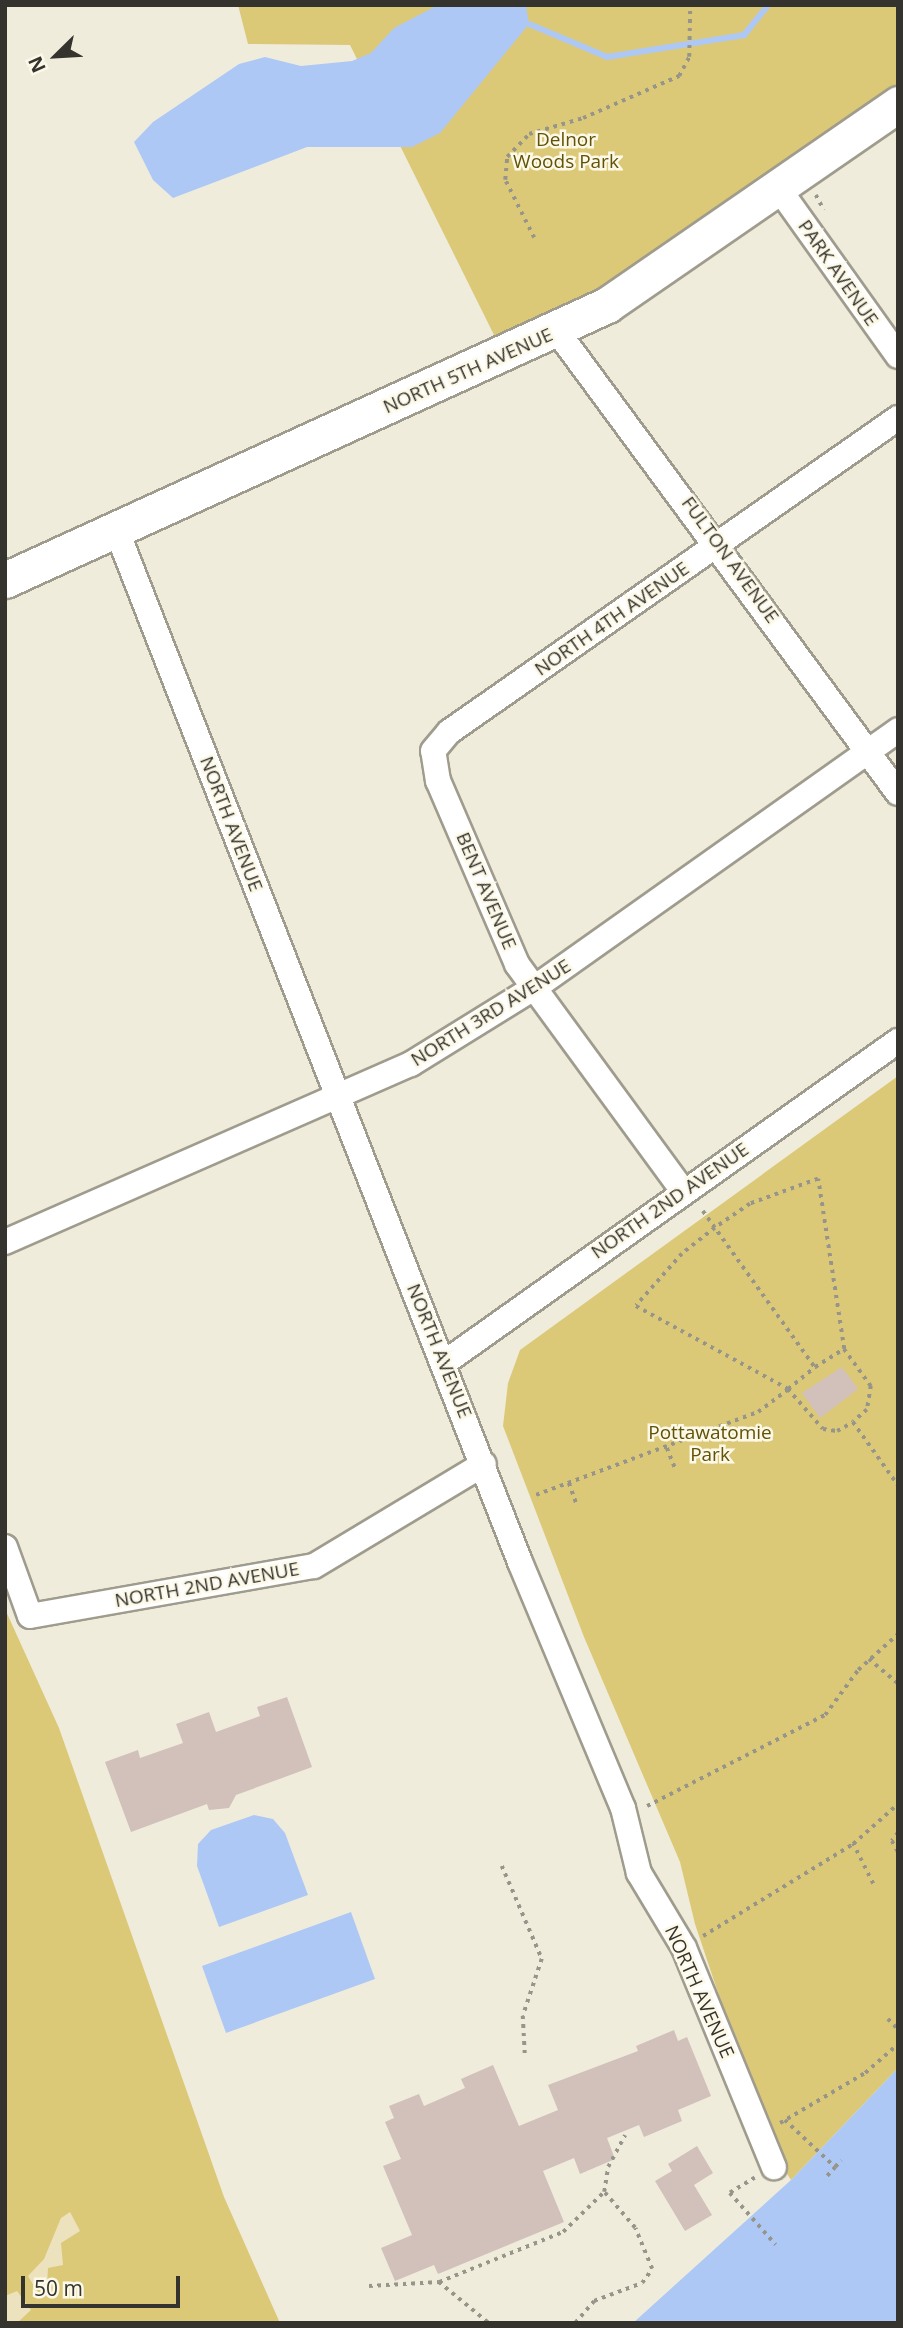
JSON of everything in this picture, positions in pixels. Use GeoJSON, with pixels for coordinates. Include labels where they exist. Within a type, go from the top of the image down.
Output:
{"type":"FeatureCollection","features":[{"type":"Feature","properties":{"kind":"main road","name":"NORTH 5TH AVENUE"},"geometry":{"type":"LineString","coordinates":[[5,580],[557,331],[648,281],[898,104]]}},
{"type":"Feature","properties":{"kind":"street","name":"PARK AVENUE"},"geometry":{"type":"LineString","coordinates":[[779,189],[898,356]]}},
{"type":"Feature","properties":{"kind":"street","name":"FULTON AVENUE"},"geometry":{"type":"LineString","coordinates":[[557,331],[719,544],[898,793]]}},
{"type":"Feature","properties":{"kind":"street","name":"NORTH 4TH AVENUE"},"geometry":{"type":"LineString","coordinates":[[433,751],[449,732],[898,418]]}},
{"type":"Feature","properties":{"kind":"street","name":"NORTH AVENUE"},"geometry":{"type":"LineString","coordinates":[[116,529],[335,1094],[623,1808],[639,1873],[684,1948],[774,2167]]}},
{"type":"Feature","properties":{"kind":"street","name":"NORTH 3RD AVENUE"},"geometry":{"type":"LineString","coordinates":[[5,1242],[335,1094],[411,1065],[537,986],[898,730]]}},
{"type":"Feature","properties":{"kind":"street","name":"BENT AVENUE"},"geometry":{"type":"LineString","coordinates":[[433,751],[438,781],[517,964],[537,986],[683,1191]]}},
{"type":"Feature","properties":{"kind":"street","name":"NORTH 2ND AVENUE"},"geometry":{"type":"LineString","coordinates":[[444,1363],[898,1041]]}},
{"type":"Feature","properties":{"kind":"street","name":"NORTH 2ND AVENUE"},"geometry":{"type":"LineString","coordinates":[[5,1547],[30,1616],[314,1566],[484,1464]]}},
{"type":"Feature","properties":{"kind":"path"},"geometry":{"type":"LineString","coordinates":[[534,238],[505,180],[507,157],[529,134],[583,118],[679,76],[689,57],[690,5]]}},
{"type":"Feature","properties":{"kind":"path"},"geometry":{"type":"LineString","coordinates":[[818,1178],[844,1349],[871,1386],[867,1410],[837,1431],[822,1429],[788,1389],[636,1306],[682,1254],[715,1228],[750,1204],[818,1178]]}},
{"type":"Feature","properties":{"kind":"path"},"geometry":{"type":"LineString","coordinates":[[703,1211],[815,1367]]}},
{"type":"Feature","properties":{"kind":"path"},"geometry":{"type":"LineString","coordinates":[[536,1495],[758,1412],[815,1367],[844,1349]]}},
{"type":"Feature","properties":{"kind":"path"},"geometry":{"type":"LineString","coordinates":[[853,1422],[898,1485]]}},
{"type":"Feature","properties":{"kind":"path"},"geometry":{"type":"LineString","coordinates":[[667,1447],[676,1468]]}},
{"type":"Feature","properties":{"kind":"path"},"geometry":{"type":"LineString","coordinates":[[569,1483],[577,1505]]}},
{"type":"Feature","properties":{"kind":"path"},"geometry":{"type":"LineString","coordinates":[[647,1807],[825,1715],[869,1659],[898,1634]]}},
{"type":"Feature","properties":{"kind":"path"},"geometry":{"type":"LineString","coordinates":[[869,1659],[898,1683]]}},
{"type":"Feature","properties":{"kind":"path"},"geometry":{"type":"LineString","coordinates":[[684,1948],[853,1844],[898,1804]]}},
{"type":"Feature","properties":{"kind":"path"},"geometry":{"type":"LineString","coordinates":[[898,1833],[892,1841],[898,1852]]}},
{"type":"Feature","properties":{"kind":"path"},"geometry":{"type":"LineString","coordinates":[[853,1844],[873,1884]]}},
{"type":"Feature","properties":{"kind":"path"},"geometry":{"type":"LineString","coordinates":[[502,1866],[542,1959],[523,2016],[525,2054]]}},
{"type":"Feature","properties":{"kind":"path"},"geometry":{"type":"LineString","coordinates":[[888,2019],[898,2029]]}},
{"type":"Feature","properties":{"kind":"path"},"geometry":{"type":"LineString","coordinates":[[760,2135],[865,2073],[898,2044]]}},
{"type":"Feature","properties":{"kind":"path"},"geometry":{"type":"LineString","coordinates":[[785,2120],[835,2166]]}},
{"type":"Feature","properties":{"kind":"path"},"geometry":{"type":"LineString","coordinates":[[369,2286],[439,2282],[563,2232],[604,2192],[608,2167],[625,2135]]}},
{"type":"Feature","properties":{"kind":"path"},"geometry":{"type":"LineString","coordinates":[[827,2176],[841,2160]]}},
{"type":"Feature","properties":{"kind":"path"},"geometry":{"type":"LineString","coordinates":[[774,2167],[730,2193],[776,2245]]}},
{"type":"Feature","properties":{"kind":"path"},"geometry":{"type":"LineString","coordinates":[[575,2323],[594,2301],[642,2283],[652,2269],[635,2228],[604,2192]]}},
{"type":"Feature","properties":{"kind":"path"},"geometry":{"type":"LineString","coordinates":[[439,2282],[489,2323]]}},
{"type":"Feature","properties":{"kind":"green space","name":"Delnor Woods Park"},"geometry":{"type":"Polygon","coordinates":[[[238,5],[898,5],[898,93],[644,274],[500,347],[350,45],[248,44],[238,5]]]}},
{"type":"Feature","properties":{"kind":"green space","name":"Pottawatomie Park"},"geometry":{"type":"Polygon","coordinates":[[[898,1076],[898,2068],[791,2180],[770,2148],[695,1924],[680,1862],[584,1637],[503,1426],[508,1383],[520,1350],[898,1076]]]}},
{"type":"Feature","properties":{"kind":"green space"},"geometry":{"type":"Polygon","coordinates":[[[5,1609],[59,1728],[224,2197],[280,2323],[5,2323],[5,1609]]]}},
{"type":"Feature","properties":{"kind":"sand"},"geometry":{"type":"Polygon","coordinates":[[[70,2212],[80,2231],[61,2243],[63,2265],[48,2268],[47,2286],[34,2286],[28,2276],[44,2259],[61,2218],[70,2212]]]}},
{"type":"Feature","properties":{"kind":"sand"},"geometry":{"type":"Polygon","coordinates":[[[17,2291],[31,2310],[17,2323],[5,2323],[5,2296],[17,2291]]]}},
{"type":"Feature","properties":{"kind":"water"},"geometry":{"type":"Polygon","coordinates":[[[438,5],[526,5],[529,24],[440,133],[412,147],[307,147],[173,198],[153,180],[134,142],[153,122],[239,64],[265,57],[301,66],[352,61],[371,53],[394,28],[438,5]]]}},
{"type":"Feature","properties":{"kind":"water"},"geometry":{"type":"Polygon","coordinates":[[[254,1815],[273,1819],[285,1833],[308,1895],[219,1927],[197,1866],[198,1844],[211,1830],[254,1815]]]}},
{"type":"Feature","properties":{"kind":"water"},"geometry":{"type":"Polygon","coordinates":[[[351,1912],[375,1979],[226,2033],[202,1966],[351,1912]]]}},
{"type":"Feature","properties":{"kind":"water"},"geometry":{"type":"Polygon","coordinates":[[[898,2068],[898,2323],[633,2323],[791,2180],[898,2068]]]}},
{"type":"Feature","properties":{"kind":"building"},"geometry":{"type":"Polygon","coordinates":[[[842,1367],[858,1389],[820,1418],[802,1393],[842,1367]]]}},
{"type":"Feature","properties":{"kind":"building"},"geometry":{"type":"Polygon","coordinates":[[[287,1697],[312,1767],[236,1795],[229,1808],[209,1810],[207,1804],[131,1832],[105,1762],[138,1750],[140,1758],[183,1743],[176,1724],[209,1712],[216,1732],[260,1716],[257,1707],[287,1697]]]}},
{"type":"Feature","properties":{"kind":"building"},"geometry":{"type":"Polygon","coordinates":[[[674,2030],[678,2041],[687,2037],[711,2096],[678,2110],[682,2121],[644,2137],[639,2125],[607,2138],[615,2159],[580,2174],[574,2158],[543,2171],[564,2222],[438,2274],[434,2265],[395,2281],[381,2248],[412,2235],[383,2166],[401,2159],[385,2122],[394,2118],[389,2106],[419,2094],[424,2106],[465,2088],[461,2079],[493,2065],[519,2126],[558,2110],[548,2085],[638,2051],[636,2046],[674,2030]]]}},
{"type":"Feature","properties":{"kind":"building"},"geometry":{"type":"Polygon","coordinates":[[[697,2146],[713,2173],[694,2185],[712,2215],[685,2231],[655,2181],[672,2171],[668,2164],[697,2146]]]}},
{"type":"Feature","properties":{"kind":"waterway"},"geometry":{"type":"LineString","coordinates":[[529,24],[607,57],[744,35],[768,5]]}}]}
